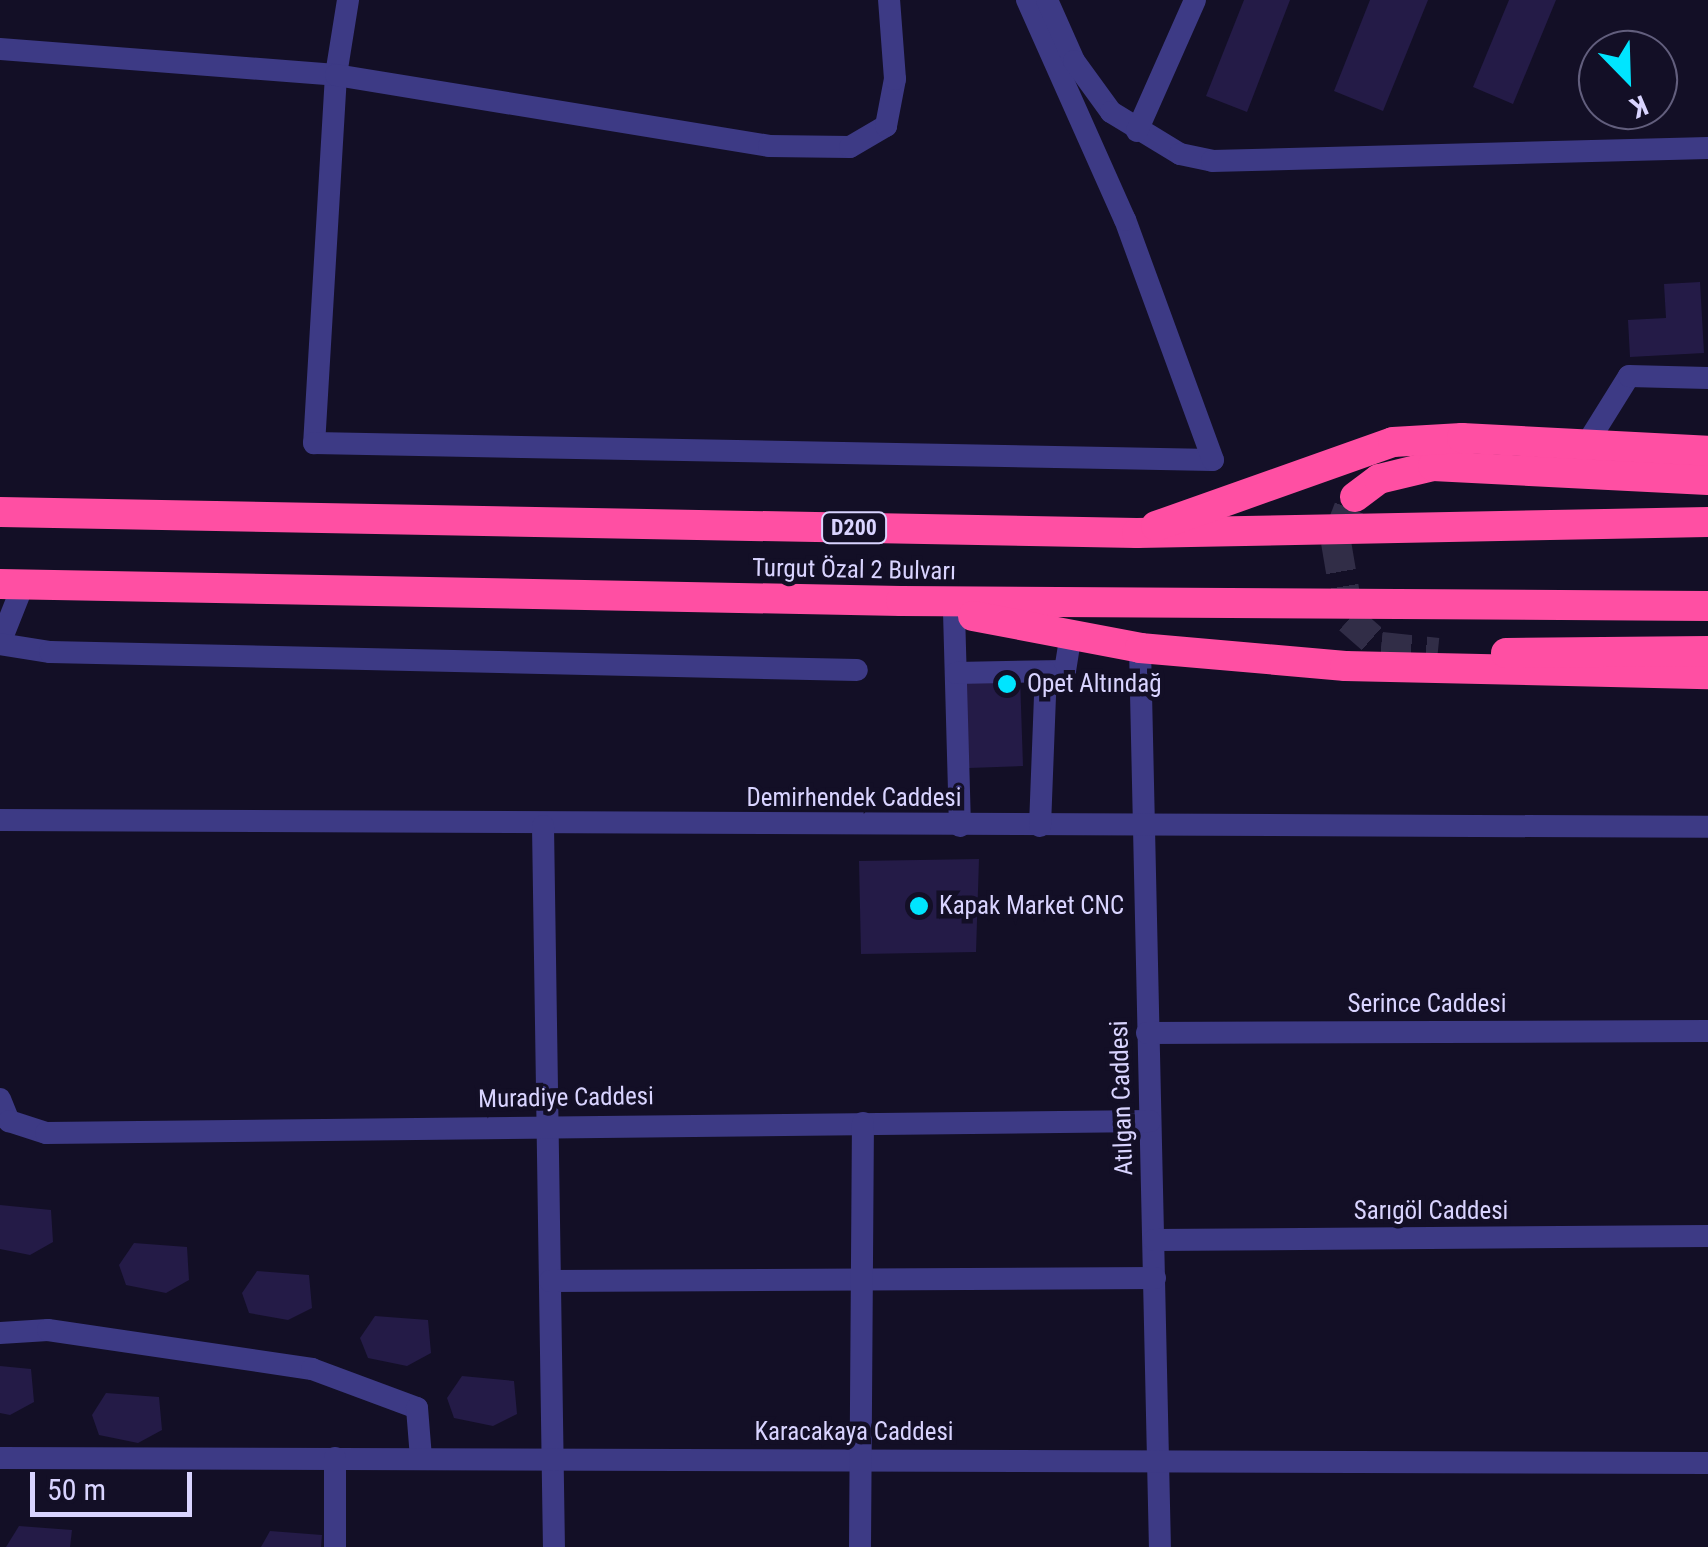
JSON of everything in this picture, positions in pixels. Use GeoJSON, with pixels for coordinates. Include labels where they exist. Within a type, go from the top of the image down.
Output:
{"type":"FeatureCollection","features":[{"type":"Feature","properties":{"kind":"highway","name":"Turgut Özal 2 Bulvarı"},"geometry":{"type":"LineString","coordinates":[[1138,533],[1393,442],[1708,450]]}},
{"type":"Feature","properties":{"kind":"highway"},"geometry":{"type":"LineString","coordinates":[[1355,496],[1379,478],[1432,466],[1708,480]]}},
{"type":"Feature","properties":{"kind":"highway","name":"Turgut Özal 2 Bulvarı"},"geometry":{"type":"LineString","coordinates":[[0,512],[1138,533],[1708,522]]}},
{"type":"Feature","properties":{"kind":"highway","name":"Turgut Özal 2 Bulvarı"},"geometry":{"type":"LineString","coordinates":[[11,584],[901,601],[1708,606]]}},
{"type":"Feature","properties":{"kind":"highway"},"geometry":{"type":"LineString","coordinates":[[901,601],[1140,648],[1346,666],[1708,674]]}},
{"type":"Feature","properties":{"kind":"highway"},"geometry":{"type":"LineString","coordinates":[[1438,653],[1708,651]]}},
{"type":"Feature","properties":{"kind":"street"},"geometry":{"type":"LineString","coordinates":[[348,0],[336,75],[314,443],[1214,460],[1125,220],[1027,0]]}},
{"type":"Feature","properties":{"kind":"street"},"geometry":{"type":"LineString","coordinates":[[0,49],[336,75],[770,146],[850,146],[886,126],[895,79],[889,0]]}},
{"type":"Feature","properties":{"kind":"street"},"geometry":{"type":"LineString","coordinates":[[1047,0],[1090,88],[1137,131],[1180,154],[1250,164],[1708,148]]}},
{"type":"Feature","properties":{"kind":"street"},"geometry":{"type":"LineString","coordinates":[[1137,131],[1195,0]]}},
{"type":"Feature","properties":{"kind":"street"},"geometry":{"type":"LineString","coordinates":[[1586,445],[1628,376],[1708,378]]}},
{"type":"Feature","properties":{"kind":"street"},"geometry":{"type":"LineString","coordinates":[[11,584],[0,643],[50,652],[856,670]]}},
{"type":"Feature","properties":{"kind":"street"},"geometry":{"type":"LineString","coordinates":[[954,612],[960,826]]}},
{"type":"Feature","properties":{"kind":"street"},"geometry":{"type":"LineString","coordinates":[[956,673],[1066,670],[1071,635]]}},
{"type":"Feature","properties":{"kind":"street","name":"Atılgan Caddesi"},"geometry":{"type":"LineString","coordinates":[[1140,648],[1149,826],[1147,1032],[1161,1461],[1160,1547]]}},
{"type":"Feature","properties":{"kind":"street"},"geometry":{"type":"LineString","coordinates":[[1040,826],[1046,672]]}},
{"type":"Feature","properties":{"kind":"street","name":"Demirhendek Caddesi"},"geometry":{"type":"LineString","coordinates":[[0,820],[543,826],[1708,827]]}},
{"type":"Feature","properties":{"kind":"street"},"geometry":{"type":"LineString","coordinates":[[543,826],[554,1547]]}},
{"type":"Feature","properties":{"kind":"street","name":"Serince Caddesi"},"geometry":{"type":"LineString","coordinates":[[1147,1032],[1708,1031]]}},
{"type":"Feature","properties":{"kind":"street","name":"Muradiye Caddesi"},"geometry":{"type":"LineString","coordinates":[[0,1099],[9,1121],[46,1134],[548,1125],[1150,1121]]}},
{"type":"Feature","properties":{"kind":"street"},"geometry":{"type":"LineString","coordinates":[[860,1547],[863,1123]]}},
{"type":"Feature","properties":{"kind":"street","name":"Sarıgöl Caddesi"},"geometry":{"type":"LineString","coordinates":[[1154,1240],[1708,1236]]}},
{"type":"Feature","properties":{"kind":"street"},"geometry":{"type":"LineString","coordinates":[[550,1281],[1155,1278]]}},
{"type":"Feature","properties":{"kind":"street"},"geometry":{"type":"LineString","coordinates":[[0,1333],[48,1330],[312,1369],[417,1408],[421,1458]]}},
{"type":"Feature","properties":{"kind":"street","name":"Karacakaya Caddesi"},"geometry":{"type":"LineString","coordinates":[[0,1458],[1708,1463]]}},
{"type":"Feature","properties":{"kind":"street"},"geometry":{"type":"LineString","coordinates":[[335,1458],[335,1547]]}},
{"type":"Feature","properties":{"kind":"building"},"geometry":{"type":"Polygon","coordinates":[[[1244,0],[1290,0],[1247,112],[1206,96],[1244,0]]]}},
{"type":"Feature","properties":{"kind":"building"},"geometry":{"type":"Polygon","coordinates":[[[1370,0],[1428,0],[1383,111],[1334,91],[1370,0]]]}},
{"type":"Feature","properties":{"kind":"building"},"geometry":{"type":"Polygon","coordinates":[[[1509,0],[1556,0],[1513,104],[1473,87],[1509,0]]]}},
{"type":"Feature","properties":{"kind":"building"},"geometry":{"type":"Polygon","coordinates":[[[1700,282],[1704,353],[1630,357],[1628,320],[1666,318],[1664,284],[1700,282]]]}},
{"type":"Feature","properties":{"kind":"building"},"geometry":{"type":"Polygon","coordinates":[[[1020,677],[1023,766],[969,768],[965,679],[1020,677]]]}},
{"type":"Feature","properties":{"kind":"building","name":"Kapak Market CNC"},"geometry":{"type":"Polygon","coordinates":[[[979,859],[976,952],[861,954],[859,861],[979,859]]]}},
{"type":"Feature","properties":{"kind":"building"},"geometry":{"type":"Polygon","coordinates":[[[0,1205],[51,1210],[53,1242],[30,1255],[0,1249],[0,1205]]]}},
{"type":"Feature","properties":{"kind":"building"},"geometry":{"type":"Polygon","coordinates":[[[134,1243],[187,1247],[189,1280],[166,1293],[126,1285],[119,1265],[134,1243]]]}},
{"type":"Feature","properties":{"kind":"building"},"geometry":{"type":"Polygon","coordinates":[[[257,1271],[309,1275],[312,1308],[288,1320],[249,1313],[242,1293],[257,1271]]]}},
{"type":"Feature","properties":{"kind":"building"},"geometry":{"type":"Polygon","coordinates":[[[375,1316],[428,1320],[431,1353],[407,1366],[368,1358],[360,1338],[375,1316]]]}},
{"type":"Feature","properties":{"kind":"building"},"geometry":{"type":"Polygon","coordinates":[[[0,1366],[31,1369],[34,1402],[10,1415],[0,1413],[0,1366]]]}},
{"type":"Feature","properties":{"kind":"building"},"geometry":{"type":"Polygon","coordinates":[[[462,1376],[514,1381],[517,1414],[493,1426],[454,1418],[447,1398],[462,1376]]]}},
{"type":"Feature","properties":{"kind":"building"},"geometry":{"type":"Polygon","coordinates":[[[106,1393],[159,1397],[162,1430],[138,1443],[99,1435],[92,1415],[106,1393]]]}},
{"type":"Feature","properties":{"kind":"building"},"geometry":{"type":"Polygon","coordinates":[[[19,1526],[72,1530],[70,1547],[6,1547],[19,1526]]]}},
{"type":"Feature","properties":{"kind":"building"},"geometry":{"type":"Polygon","coordinates":[[[270,1531],[322,1535],[321,1547],[261,1547],[270,1531]]]}},
{"type":"Feature","properties":{"kind":"tunnel"},"geometry":{"type":"LineString","coordinates":[[1349,508],[1336,542],[1349,619],[1381,647],[1438,653]]}},
{"type":"Feature","properties":{"kind":"place","name":"Opet Altındağ"},"geometry":{"type":"Point","coordinates":[1007,684]}},
{"type":"Feature","properties":{"kind":"place","name":"Kapak Market CNC"},"geometry":{"type":"Point","coordinates":[919,906]}}]}
